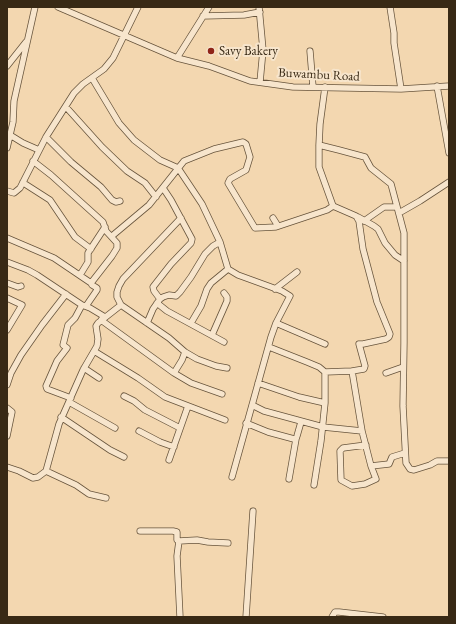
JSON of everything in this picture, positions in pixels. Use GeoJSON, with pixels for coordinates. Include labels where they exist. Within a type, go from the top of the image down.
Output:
{"type":"FeatureCollection","features":[{"type":"Feature","properties":{"kind":"street"},"geometry":{"type":"LineString","coordinates":[[7,148],[13,122],[14,102],[35,7]]}},
{"type":"Feature","properties":{"kind":"street","name":"Buwambu Road"},"geometry":{"type":"LineString","coordinates":[[58,7],[69,9],[178,58],[210,66],[250,80],[293,87],[401,89],[449,86]]}},
{"type":"Feature","properties":{"kind":"street"},"geometry":{"type":"LineString","coordinates":[[7,191],[14,193],[17,192],[46,137],[79,88],[104,69],[113,58],[138,7]]}},
{"type":"Feature","properties":{"kind":"street"},"geometry":{"type":"LineString","coordinates":[[178,58],[209,7]]}},
{"type":"Feature","properties":{"kind":"street"},"geometry":{"type":"LineString","coordinates":[[390,7],[401,89]]}},
{"type":"Feature","properties":{"kind":"street"},"geometry":{"type":"LineString","coordinates":[[203,16],[244,16],[259,10],[263,50],[260,82]]}},
{"type":"Feature","properties":{"kind":"street"},"geometry":{"type":"LineString","coordinates":[[7,66],[27,40]]}},
{"type":"Feature","properties":{"kind":"street"},"geometry":{"type":"LineString","coordinates":[[310,50],[313,87]]}},
{"type":"Feature","properties":{"kind":"street"},"geometry":{"type":"LineString","coordinates":[[17,53],[23,58]]}},
{"type":"Feature","properties":{"kind":"street"},"geometry":{"type":"LineString","coordinates":[[92,78],[119,123],[134,140],[160,160],[178,168],[202,204],[220,242],[228,269],[238,275],[276,289],[290,296],[276,323],[268,347],[232,476]]}},
{"type":"Feature","properties":{"kind":"street"},"geometry":{"type":"LineString","coordinates":[[437,86],[449,153]]}},
{"type":"Feature","properties":{"kind":"street"},"geometry":{"type":"LineString","coordinates":[[325,87],[318,145],[319,167],[333,206],[374,226],[395,255],[404,261]]}},
{"type":"Feature","properties":{"kind":"street"},"geometry":{"type":"LineString","coordinates":[[66,107],[102,147],[128,172],[145,183],[156,197]]}},
{"type":"Feature","properties":{"kind":"street"},"geometry":{"type":"LineString","coordinates":[[10,134],[22,143],[39,150]]}},
{"type":"Feature","properties":{"kind":"street"},"geometry":{"type":"LineString","coordinates":[[46,137],[76,166],[101,187],[112,200],[116,202],[120,200]]}},
{"type":"Feature","properties":{"kind":"street"},"geometry":{"type":"LineString","coordinates":[[112,236],[142,212],[156,197],[184,161],[214,149],[245,143],[250,157],[246,170],[230,179],[228,183],[255,228],[278,226],[327,210],[333,206]]}},
{"type":"Feature","properties":{"kind":"street"},"geometry":{"type":"LineString","coordinates":[[318,145],[365,157],[372,168],[391,184],[404,233],[403,406],[406,463],[410,469],[414,470],[437,461],[449,461]]}},
{"type":"Feature","properties":{"kind":"street"},"geometry":{"type":"LineString","coordinates":[[33,161],[51,175],[103,222],[106,231],[117,243],[117,248],[92,283]]}},
{"type":"Feature","properties":{"kind":"street"},"geometry":{"type":"LineString","coordinates":[[23,182],[50,200],[75,237],[91,249]]}},
{"type":"Feature","properties":{"kind":"street"},"geometry":{"type":"LineString","coordinates":[[364,221],[384,207],[398,210],[420,201],[449,182]]}},
{"type":"Feature","properties":{"kind":"street"},"geometry":{"type":"LineString","coordinates":[[163,188],[191,236],[191,243],[171,264],[153,287],[154,291],[159,301],[167,311],[224,342]]}},
{"type":"Feature","properties":{"kind":"street"},"geometry":{"type":"LineString","coordinates":[[268,347],[307,362],[325,372],[352,371],[362,370],[365,367],[358,344],[386,339],[389,337],[390,334],[375,294],[362,249],[359,221],[356,216]]}},
{"type":"Feature","properties":{"kind":"street"},"geometry":{"type":"LineString","coordinates":[[181,218],[123,279],[117,292],[117,297],[121,306],[169,338],[186,352],[216,366],[227,368]]}},
{"type":"Feature","properties":{"kind":"street"},"geometry":{"type":"LineString","coordinates":[[273,218],[278,226]]}},
{"type":"Feature","properties":{"kind":"street"},"geometry":{"type":"LineString","coordinates":[[80,275],[88,262],[88,253],[105,226]]}},
{"type":"Feature","properties":{"kind":"street"},"geometry":{"type":"LineString","coordinates":[[7,238],[47,254],[92,283],[92,285],[97,288],[97,290],[68,325],[63,344],[67,348],[57,361],[46,386],[47,389],[70,400],[115,428]]}},
{"type":"Feature","properties":{"kind":"street"},"geometry":{"type":"LineString","coordinates":[[147,323],[163,296],[176,296],[191,277],[205,254],[213,246],[220,242]]}},
{"type":"Feature","properties":{"kind":"street"},"geometry":{"type":"LineString","coordinates":[[7,262],[33,272],[103,318],[174,373],[191,382],[222,394]]}},
{"type":"Feature","properties":{"kind":"street"},"geometry":{"type":"LineString","coordinates":[[191,323],[201,306],[211,282],[228,269]]}},
{"type":"Feature","properties":{"kind":"street"},"geometry":{"type":"LineString","coordinates":[[276,289],[297,272]]}},
{"type":"Feature","properties":{"kind":"street"},"geometry":{"type":"LineString","coordinates":[[7,283],[18,287],[21,286]]}},
{"type":"Feature","properties":{"kind":"street"},"geometry":{"type":"LineString","coordinates":[[212,335],[227,302],[227,297],[224,293]]}},
{"type":"Feature","properties":{"kind":"street"},"geometry":{"type":"LineString","coordinates":[[7,385],[11,373],[21,355],[66,294]]}},
{"type":"Feature","properties":{"kind":"street"},"geometry":{"type":"LineString","coordinates":[[7,298],[22,305],[7,330]]}},
{"type":"Feature","properties":{"kind":"street"},"geometry":{"type":"LineString","coordinates":[[7,467],[27,474],[33,478],[38,477],[46,471],[58,424],[84,368],[94,351],[98,339],[96,326],[103,318],[121,306]]}},
{"type":"Feature","properties":{"kind":"street"},"geometry":{"type":"LineString","coordinates":[[276,323],[325,344]]}},
{"type":"Feature","properties":{"kind":"street"},"geometry":{"type":"LineString","coordinates":[[94,351],[138,378],[164,398],[225,420]]}},
{"type":"Feature","properties":{"kind":"street"},"geometry":{"type":"LineString","coordinates":[[174,373],[186,352]]}},
{"type":"Feature","properties":{"kind":"street"},"geometry":{"type":"LineString","coordinates":[[386,373],[403,367]]}},
{"type":"Feature","properties":{"kind":"street"},"geometry":{"type":"LineString","coordinates":[[84,368],[99,378]]}},
{"type":"Feature","properties":{"kind":"street"},"geometry":{"type":"LineString","coordinates":[[352,371],[362,431],[376,479],[365,484],[352,486],[341,480],[340,451],[343,448],[366,445]]}},
{"type":"Feature","properties":{"kind":"street"},"geometry":{"type":"LineString","coordinates":[[314,486],[326,403],[325,372]]}},
{"type":"Feature","properties":{"kind":"street"},"geometry":{"type":"LineString","coordinates":[[258,383],[299,397],[326,403]]}},
{"type":"Feature","properties":{"kind":"street"},"geometry":{"type":"LineString","coordinates":[[124,396],[134,401],[145,410],[180,428]]}},
{"type":"Feature","properties":{"kind":"street"},"geometry":{"type":"LineString","coordinates":[[252,405],[264,411],[301,422],[323,427],[362,431]]}},
{"type":"Feature","properties":{"kind":"street"},"geometry":{"type":"LineString","coordinates":[[169,460],[188,406]]}},
{"type":"Feature","properties":{"kind":"street"},"geometry":{"type":"LineString","coordinates":[[7,408],[12,412],[7,436]]}},
{"type":"Feature","properties":{"kind":"street"},"geometry":{"type":"LineString","coordinates":[[62,417],[110,450],[124,457]]}},
{"type":"Feature","properties":{"kind":"street"},"geometry":{"type":"LineString","coordinates":[[289,479],[296,438],[301,422]]}},
{"type":"Feature","properties":{"kind":"street"},"geometry":{"type":"LineString","coordinates":[[246,423],[268,432],[294,439],[296,438]]}},
{"type":"Feature","properties":{"kind":"street"},"geometry":{"type":"LineString","coordinates":[[139,431],[160,442],[174,447]]}},
{"type":"Feature","properties":{"kind":"street"},"geometry":{"type":"LineString","coordinates":[[371,466],[389,464],[392,456],[405,453]]}},
{"type":"Feature","properties":{"kind":"street"},"geometry":{"type":"LineString","coordinates":[[46,471],[76,485],[89,494],[106,498]]}},
{"type":"Feature","properties":{"kind":"street"},"geometry":{"type":"LineString","coordinates":[[246,617],[253,511]]}},
{"type":"Feature","properties":{"kind":"street"},"geometry":{"type":"LineString","coordinates":[[140,531],[177,532],[177,540],[179,541],[177,556],[180,617]]}},
{"type":"Feature","properties":{"kind":"street"},"geometry":{"type":"LineString","coordinates":[[179,541],[197,540],[228,543]]}},
{"type":"Feature","properties":{"kind":"street"},"geometry":{"type":"LineString","coordinates":[[332,617],[335,612],[339,612],[383,617]]}},
{"type":"Feature","properties":{"kind":"place","name":"Savy Bakery"},"geometry":{"type":"Point","coordinates":[211,51]}}]}
